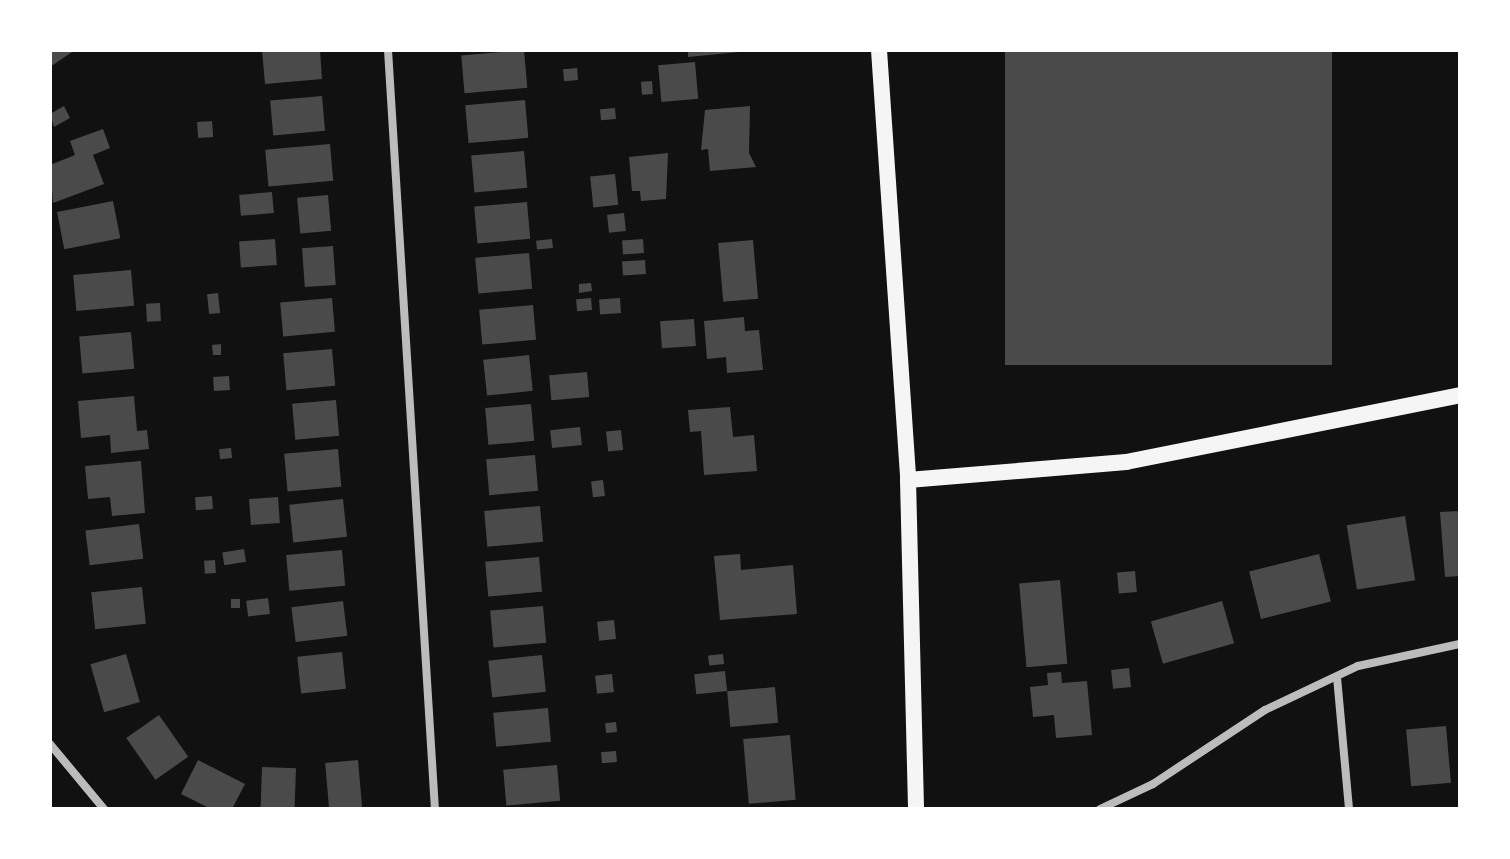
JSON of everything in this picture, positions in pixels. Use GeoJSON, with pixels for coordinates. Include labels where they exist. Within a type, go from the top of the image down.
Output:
{"type":"FeatureCollection","features":[{"type":"Feature","properties":{"kind":"main road"},"geometry":{"type":"LineString","coordinates":[[879,50],[908,480],[916,809]]}},
{"type":"Feature","properties":{"kind":"main road"},"geometry":{"type":"LineString","coordinates":[[908,480],[1146,459],[1460,395]]}},
{"type":"Feature","properties":{"kind":"street"},"geometry":{"type":"LineString","coordinates":[[388,50],[435,809]]}},
{"type":"Feature","properties":{"kind":"street"},"geometry":{"type":"LineString","coordinates":[[1100,809],[1153,784],[1265,710],[1337,677],[1382,657],[1460,644]]}},
{"type":"Feature","properties":{"kind":"street"},"geometry":{"type":"LineString","coordinates":[[1337,677],[1349,809]]}},
{"type":"Feature","properties":{"kind":"street"},"geometry":{"type":"LineString","coordinates":[[50,744],[104,809]]}},
{"type":"Feature","properties":{"kind":"building"},"geometry":{"type":"Polygon","coordinates":[[[50,50],[75,50],[50,67],[50,50]]]}},
{"type":"Feature","properties":{"kind":"building"},"geometry":{"type":"Polygon","coordinates":[[[262,50],[320,50],[322,79],[265,84],[262,50]]]}},
{"type":"Feature","properties":{"kind":"building"},"geometry":{"type":"Polygon","coordinates":[[[524,50],[527,88],[465,93],[461,55],[524,50]]]}},
{"type":"Feature","properties":{"kind":"building"},"geometry":{"type":"Polygon","coordinates":[[[688,50],[739,50],[739,52],[688,57],[688,50]]]}},
{"type":"Feature","properties":{"kind":"building"},"geometry":{"type":"Polygon","coordinates":[[[1005,50],[1332,50],[1332,365],[1005,365],[1005,50]]]}},
{"type":"Feature","properties":{"kind":"building"},"geometry":{"type":"Polygon","coordinates":[[[695,62],[698,99],[661,102],[658,65],[695,62]]]}},
{"type":"Feature","properties":{"kind":"building"},"geometry":{"type":"Polygon","coordinates":[[[577,68],[578,80],[564,81],[563,69],[577,68]]]}},
{"type":"Feature","properties":{"kind":"building"},"geometry":{"type":"Polygon","coordinates":[[[652,81],[653,94],[642,95],[641,82],[652,81]]]}},
{"type":"Feature","properties":{"kind":"building"},"geometry":{"type":"Polygon","coordinates":[[[322,96],[325,131],[273,135],[270,101],[322,96]]]}},
{"type":"Feature","properties":{"kind":"building"},"geometry":{"type":"Polygon","coordinates":[[[525,100],[528,138],[469,143],[465,105],[525,100]]]}},
{"type":"Feature","properties":{"kind":"building"},"geometry":{"type":"Polygon","coordinates":[[[64,106],[70,118],[54,127],[50,114],[64,106]]]}},
{"type":"Feature","properties":{"kind":"building"},"geometry":{"type":"Polygon","coordinates":[[[750,106],[749,153],[756,167],[710,171],[708,149],[701,150],[705,110],[750,106]]]}},
{"type":"Feature","properties":{"kind":"building"},"geometry":{"type":"Polygon","coordinates":[[[615,108],[616,119],[601,120],[600,109],[615,108]]]}},
{"type":"Feature","properties":{"kind":"building"},"geometry":{"type":"Polygon","coordinates":[[[212,121],[213,137],[198,138],[197,122],[212,121]]]}},
{"type":"Feature","properties":{"kind":"building"},"geometry":{"type":"Polygon","coordinates":[[[103,129],[110,148],[93,155],[104,184],[53,203],[50,165],[75,155],[70,141],[103,129]]]}},
{"type":"Feature","properties":{"kind":"building"},"geometry":{"type":"Polygon","coordinates":[[[330,144],[333,181],[268,187],[265,150],[330,144]]]}},
{"type":"Feature","properties":{"kind":"building"},"geometry":{"type":"Polygon","coordinates":[[[524,151],[527,188],[474,192],[471,156],[524,151]]]}},
{"type":"Feature","properties":{"kind":"building"},"geometry":{"type":"Polygon","coordinates":[[[668,153],[666,199],[641,201],[640,191],[632,191],[629,157],[668,153]]]}},
{"type":"Feature","properties":{"kind":"building"},"geometry":{"type":"Polygon","coordinates":[[[615,174],[618,205],[593,207],[590,177],[615,174]]]}},
{"type":"Feature","properties":{"kind":"building"},"geometry":{"type":"Polygon","coordinates":[[[272,192],[274,213],[241,216],[239,195],[272,192]]]}},
{"type":"Feature","properties":{"kind":"building"},"geometry":{"type":"Polygon","coordinates":[[[328,195],[331,231],[300,234],[297,198],[328,195]]]}},
{"type":"Feature","properties":{"kind":"building"},"geometry":{"type":"Polygon","coordinates":[[[113,201],[120,238],[64,249],[57,212],[113,201]]]}},
{"type":"Feature","properties":{"kind":"building"},"geometry":{"type":"Polygon","coordinates":[[[527,202],[530,239],[477,243],[474,207],[527,202]]]}},
{"type":"Feature","properties":{"kind":"building"},"geometry":{"type":"Polygon","coordinates":[[[624,213],[626,231],[609,233],[607,215],[624,213]]]}},
{"type":"Feature","properties":{"kind":"building"},"geometry":{"type":"Polygon","coordinates":[[[275,239],[277,265],[241,267],[239,242],[275,239]]]}},
{"type":"Feature","properties":{"kind":"building"},"geometry":{"type":"Polygon","coordinates":[[[552,239],[553,248],[537,250],[536,241],[552,239]]]}},
{"type":"Feature","properties":{"kind":"building"},"geometry":{"type":"Polygon","coordinates":[[[643,239],[644,253],[623,254],[622,240],[643,239]]]}},
{"type":"Feature","properties":{"kind":"building"},"geometry":{"type":"Polygon","coordinates":[[[753,240],[758,299],[723,302],[718,243],[753,240]]]}},
{"type":"Feature","properties":{"kind":"building"},"geometry":{"type":"Polygon","coordinates":[[[333,246],[336,285],[305,287],[302,248],[333,246]]]}},
{"type":"Feature","properties":{"kind":"building"},"geometry":{"type":"Polygon","coordinates":[[[529,253],[532,289],[478,294],[475,258],[529,253]]]}},
{"type":"Feature","properties":{"kind":"building"},"geometry":{"type":"Polygon","coordinates":[[[645,260],[646,274],[623,276],[622,262],[645,260]]]}},
{"type":"Feature","properties":{"kind":"building"},"geometry":{"type":"Polygon","coordinates":[[[131,270],[134,306],[76,311],[73,275],[131,270]]]}},
{"type":"Feature","properties":{"kind":"building"},"geometry":{"type":"Polygon","coordinates":[[[591,283],[592,291],[579,293],[579,284],[591,283]]]}},
{"type":"Feature","properties":{"kind":"building"},"geometry":{"type":"Polygon","coordinates":[[[218,293],[220,313],[209,314],[207,294],[218,293]]]}},
{"type":"Feature","properties":{"kind":"building"},"geometry":{"type":"Polygon","coordinates":[[[332,298],[335,332],[283,336],[280,303],[332,298]]]}},
{"type":"Feature","properties":{"kind":"building"},"geometry":{"type":"Polygon","coordinates":[[[591,298],[592,310],[577,311],[576,299],[591,298]]]}},
{"type":"Feature","properties":{"kind":"building"},"geometry":{"type":"Polygon","coordinates":[[[620,298],[621,313],[600,314],[599,299],[620,298]]]}},
{"type":"Feature","properties":{"kind":"building"},"geometry":{"type":"Polygon","coordinates":[[[160,303],[161,321],[147,322],[146,304],[160,303]]]}},
{"type":"Feature","properties":{"kind":"building"},"geometry":{"type":"Polygon","coordinates":[[[533,305],[536,340],[482,345],[479,310],[533,305]]]}},
{"type":"Feature","properties":{"kind":"building"},"geometry":{"type":"Polygon","coordinates":[[[744,317],[745,331],[759,330],[763,370],[727,373],[726,357],[707,359],[704,321],[744,317]]]}},
{"type":"Feature","properties":{"kind":"building"},"geometry":{"type":"Polygon","coordinates":[[[694,319],[696,346],[662,348],[660,321],[694,319]]]}},
{"type":"Feature","properties":{"kind":"building"},"geometry":{"type":"Polygon","coordinates":[[[131,332],[134,369],[82,373],[79,337],[131,332]]]}},
{"type":"Feature","properties":{"kind":"building"},"geometry":{"type":"Polygon","coordinates":[[[221,344],[221,355],[213,355],[212,345],[221,344]]]}},
{"type":"Feature","properties":{"kind":"building"},"geometry":{"type":"Polygon","coordinates":[[[332,349],[335,386],[286,390],[283,353],[332,349]]]}},
{"type":"Feature","properties":{"kind":"building"},"geometry":{"type":"Polygon","coordinates":[[[529,355],[533,391],[487,396],[483,360],[529,355]]]}},
{"type":"Feature","properties":{"kind":"building"},"geometry":{"type":"Polygon","coordinates":[[[587,372],[589,397],[551,400],[549,375],[587,372]]]}},
{"type":"Feature","properties":{"kind":"building"},"geometry":{"type":"Polygon","coordinates":[[[229,376],[230,390],[214,391],[213,377],[229,376]]]}},
{"type":"Feature","properties":{"kind":"building"},"geometry":{"type":"Polygon","coordinates":[[[134,396],[137,431],[147,430],[149,449],[111,453],[110,435],[81,438],[78,401],[134,396]]]}},
{"type":"Feature","properties":{"kind":"building"},"geometry":{"type":"Polygon","coordinates":[[[336,400],[339,436],[295,440],[292,404],[336,400]]]}},
{"type":"Feature","properties":{"kind":"building"},"geometry":{"type":"Polygon","coordinates":[[[531,404],[534,441],[488,445],[485,408],[531,404]]]}},
{"type":"Feature","properties":{"kind":"building"},"geometry":{"type":"Polygon","coordinates":[[[730,407],[733,437],[754,435],[757,471],[704,475],[701,431],[690,432],[688,410],[730,407]]]}},
{"type":"Feature","properties":{"kind":"building"},"geometry":{"type":"Polygon","coordinates":[[[580,427],[582,445],[552,448],[550,430],[580,427]]]}},
{"type":"Feature","properties":{"kind":"building"},"geometry":{"type":"Polygon","coordinates":[[[621,430],[623,450],[608,451],[606,432],[621,430]]]}},
{"type":"Feature","properties":{"kind":"building"},"geometry":{"type":"Polygon","coordinates":[[[231,448],[232,458],[220,459],[219,449],[231,448]]]}},
{"type":"Feature","properties":{"kind":"building"},"geometry":{"type":"Polygon","coordinates":[[[338,449],[341,487],[288,492],[284,454],[338,449]]]}},
{"type":"Feature","properties":{"kind":"building"},"geometry":{"type":"Polygon","coordinates":[[[535,455],[538,491],[489,495],[486,459],[535,455]]]}},
{"type":"Feature","properties":{"kind":"building"},"geometry":{"type":"Polygon","coordinates":[[[141,461],[145,513],[112,516],[110,497],[88,499],[85,466],[141,461]]]}},
{"type":"Feature","properties":{"kind":"building"},"geometry":{"type":"Polygon","coordinates":[[[603,480],[605,496],[593,497],[591,481],[603,480]]]}},
{"type":"Feature","properties":{"kind":"building"},"geometry":{"type":"Polygon","coordinates":[[[212,496],[213,509],[196,510],[195,497],[212,496]]]}},
{"type":"Feature","properties":{"kind":"building"},"geometry":{"type":"Polygon","coordinates":[[[278,497],[280,523],[251,525],[249,499],[278,497]]]}},
{"type":"Feature","properties":{"kind":"building"},"geometry":{"type":"Polygon","coordinates":[[[343,499],[347,537],[293,542],[289,505],[343,499]]]}},
{"type":"Feature","properties":{"kind":"building"},"geometry":{"type":"Polygon","coordinates":[[[540,506],[543,542],[487,547],[484,511],[540,506]]]}},
{"type":"Feature","properties":{"kind":"building"},"geometry":{"type":"Polygon","coordinates":[[[1460,511],[1460,576],[1445,577],[1440,512],[1460,511]]]}},
{"type":"Feature","properties":{"kind":"building"},"geometry":{"type":"Polygon","coordinates":[[[1405,516],[1415,580],[1357,589],[1347,525],[1405,516]]]}},
{"type":"Feature","properties":{"kind":"building"},"geometry":{"type":"Polygon","coordinates":[[[139,524],[143,559],[90,565],[85,531],[139,524]]]}},
{"type":"Feature","properties":{"kind":"building"},"geometry":{"type":"Polygon","coordinates":[[[244,549],[246,562],[224,565],[222,552],[244,549]]]}},
{"type":"Feature","properties":{"kind":"building"},"geometry":{"type":"Polygon","coordinates":[[[342,550],[345,586],[289,591],[286,555],[342,550]]]}},
{"type":"Feature","properties":{"kind":"building"},"geometry":{"type":"Polygon","coordinates":[[[740,554],[741,570],[793,565],[797,614],[720,620],[714,556],[740,554]]]}},
{"type":"Feature","properties":{"kind":"building"},"geometry":{"type":"Polygon","coordinates":[[[1319,554],[1331,602],[1261,619],[1249,571],[1319,554]]]}},
{"type":"Feature","properties":{"kind":"building"},"geometry":{"type":"Polygon","coordinates":[[[539,557],[542,592],[488,597],[485,562],[539,557]]]}},
{"type":"Feature","properties":{"kind":"building"},"geometry":{"type":"Polygon","coordinates":[[[215,560],[216,573],[205,574],[204,561],[215,560]]]}},
{"type":"Feature","properties":{"kind":"building"},"geometry":{"type":"Polygon","coordinates":[[[1135,571],[1137,592],[1119,593],[1117,573],[1135,571]]]}},
{"type":"Feature","properties":{"kind":"building"},"geometry":{"type":"Polygon","coordinates":[[[1060,580],[1067,664],[1026,667],[1019,584],[1060,580]]]}},
{"type":"Feature","properties":{"kind":"building"},"geometry":{"type":"Polygon","coordinates":[[[142,587],[146,624],[95,629],[91,592],[142,587]]]}},
{"type":"Feature","properties":{"kind":"building"},"geometry":{"type":"Polygon","coordinates":[[[268,598],[270,614],[248,617],[246,601],[268,598]]]}},
{"type":"Feature","properties":{"kind":"building"},"geometry":{"type":"Polygon","coordinates":[[[231,599],[240,599],[240,608],[231,608],[231,599]]]}},
{"type":"Feature","properties":{"kind":"building"},"geometry":{"type":"Polygon","coordinates":[[[343,601],[347,636],[296,642],[291,607],[343,601]]]}},
{"type":"Feature","properties":{"kind":"building"},"geometry":{"type":"Polygon","coordinates":[[[1222,601],[1234,643],[1163,664],[1151,621],[1222,601]]]}},
{"type":"Feature","properties":{"kind":"building"},"geometry":{"type":"Polygon","coordinates":[[[543,606],[546,643],[493,647],[490,611],[543,606]]]}},
{"type":"Feature","properties":{"kind":"building"},"geometry":{"type":"Polygon","coordinates":[[[614,620],[616,639],[599,641],[597,622],[614,620]]]}},
{"type":"Feature","properties":{"kind":"building"},"geometry":{"type":"Polygon","coordinates":[[[342,652],[346,689],[301,694],[297,657],[342,652]]]}},
{"type":"Feature","properties":{"kind":"building"},"geometry":{"type":"Polygon","coordinates":[[[126,654],[140,702],[104,712],[90,664],[126,654]]]}},
{"type":"Feature","properties":{"kind":"building"},"geometry":{"type":"Polygon","coordinates":[[[723,654],[724,664],[709,666],[708,656],[723,654]]]}},
{"type":"Feature","properties":{"kind":"building"},"geometry":{"type":"Polygon","coordinates":[[[542,655],[546,692],[492,697],[488,661],[542,655]]]}},
{"type":"Feature","properties":{"kind":"building"},"geometry":{"type":"Polygon","coordinates":[[[1129,668],[1131,687],[1113,689],[1111,670],[1129,668]]]}},
{"type":"Feature","properties":{"kind":"building"},"geometry":{"type":"Polygon","coordinates":[[[725,671],[727,691],[696,694],[694,674],[725,671]]]}},
{"type":"Feature","properties":{"kind":"building"},"geometry":{"type":"Polygon","coordinates":[[[1061,672],[1062,683],[1087,681],[1092,735],[1056,738],[1054,715],[1033,717],[1030,687],[1048,685],[1047,673],[1061,672]]]}},
{"type":"Feature","properties":{"kind":"building"},"geometry":{"type":"Polygon","coordinates":[[[612,674],[614,692],[597,694],[595,676],[612,674]]]}},
{"type":"Feature","properties":{"kind":"building"},"geometry":{"type":"Polygon","coordinates":[[[775,687],[778,723],[730,727],[727,691],[775,687]]]}},
{"type":"Feature","properties":{"kind":"building"},"geometry":{"type":"Polygon","coordinates":[[[548,708],[551,742],[496,747],[493,713],[548,708]]]}},
{"type":"Feature","properties":{"kind":"building"},"geometry":{"type":"Polygon","coordinates":[[[159,715],[188,757],[155,780],[126,738],[159,715]]]}},
{"type":"Feature","properties":{"kind":"building"},"geometry":{"type":"Polygon","coordinates":[[[616,722],[617,732],[606,733],[605,723],[616,722]]]}},
{"type":"Feature","properties":{"kind":"building"},"geometry":{"type":"Polygon","coordinates":[[[1446,726],[1451,783],[1411,786],[1406,729],[1446,726]]]}},
{"type":"Feature","properties":{"kind":"building"},"geometry":{"type":"Polygon","coordinates":[[[790,735],[796,800],[749,804],[743,739],[790,735]]]}},
{"type":"Feature","properties":{"kind":"building"},"geometry":{"type":"Polygon","coordinates":[[[616,751],[617,762],[602,763],[601,752],[616,751]]]}},
{"type":"Feature","properties":{"kind":"building"},"geometry":{"type":"Polygon","coordinates":[[[198,760],[245,784],[232,809],[211,809],[181,794],[198,760]]]}},
{"type":"Feature","properties":{"kind":"building"},"geometry":{"type":"Polygon","coordinates":[[[358,760],[362,809],[329,809],[325,763],[358,760]]]}},
{"type":"Feature","properties":{"kind":"building"},"geometry":{"type":"Polygon","coordinates":[[[557,765],[560,801],[506,806],[503,770],[557,765]]]}},
{"type":"Feature","properties":{"kind":"building"},"geometry":{"type":"Polygon","coordinates":[[[262,767],[296,768],[295,809],[261,809],[262,767]]]}}]}
